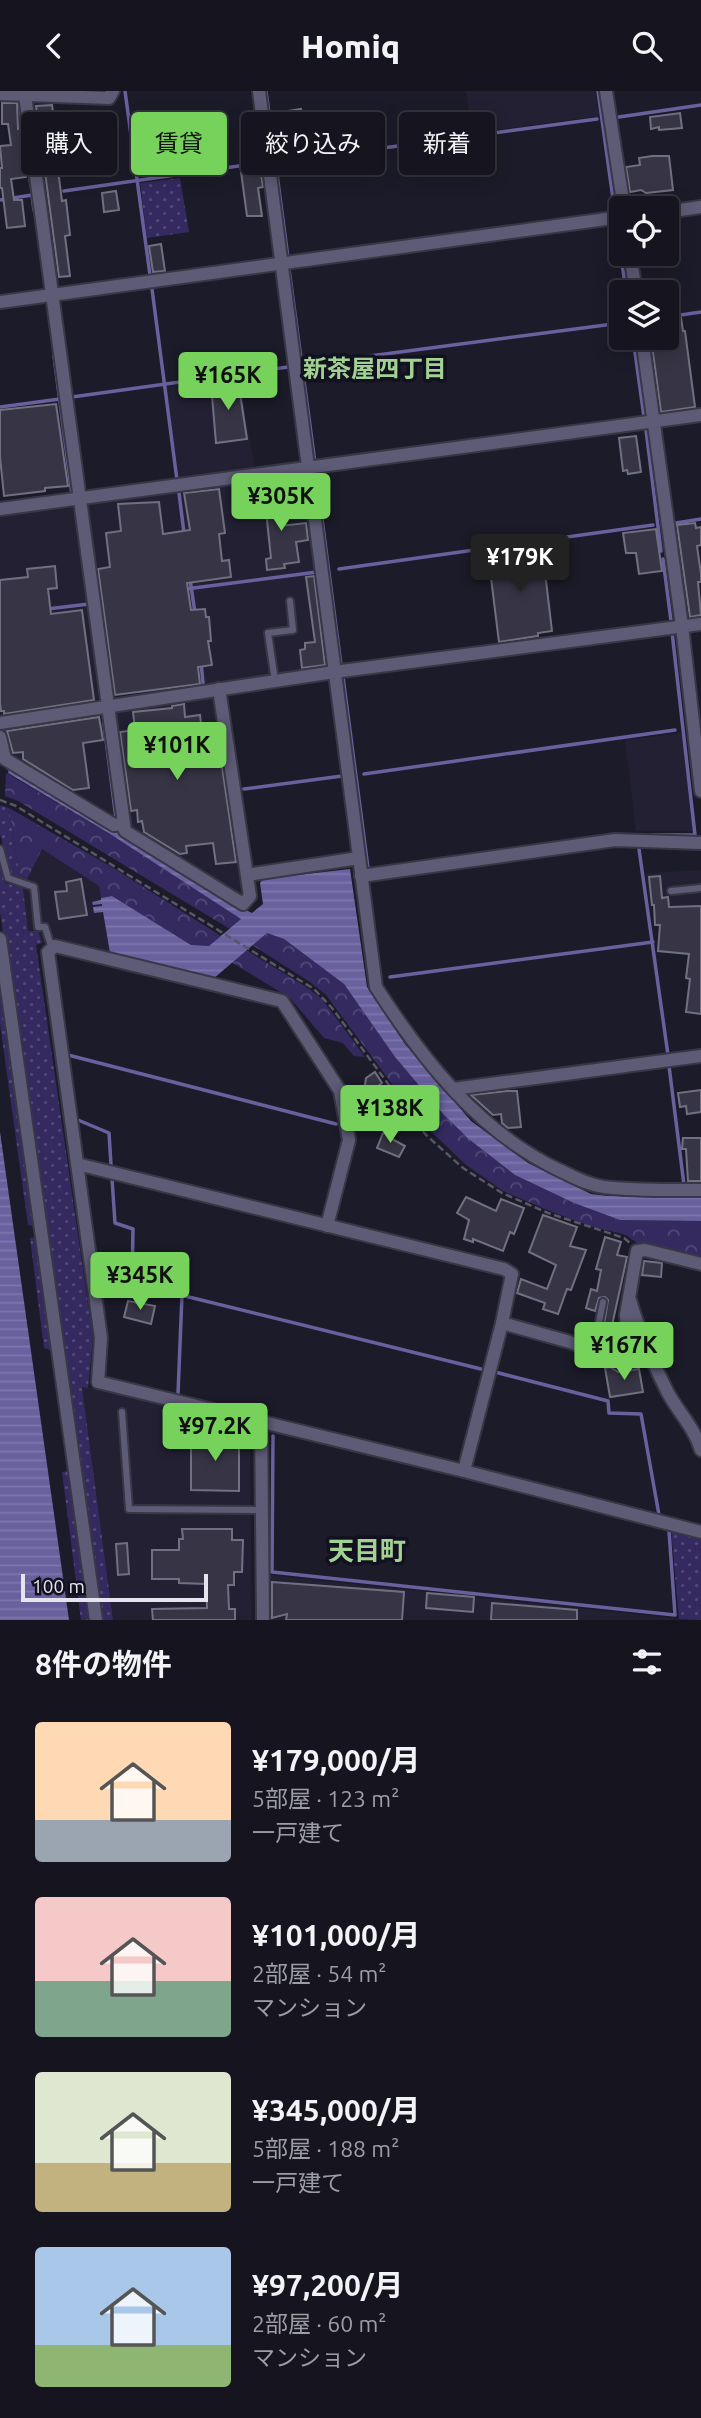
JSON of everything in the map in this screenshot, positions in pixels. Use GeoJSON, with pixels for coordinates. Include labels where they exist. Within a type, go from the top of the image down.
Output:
{"type":"FeatureCollection","features":[{"type":"Feature","properties":{"kind":"street"},"geometry":{"type":"LineString","coordinates":[[0,94],[48,93],[109,98],[113,91]]}},
{"type":"Feature","properties":{"kind":"street"},"geometry":{"type":"LineString","coordinates":[[259,91],[376,987],[409,1037],[477,1115],[539,1161],[585,1183],[604,1187],[701,1190]]}},
{"type":"Feature","properties":{"kind":"street"},"geometry":{"type":"LineString","coordinates":[[606,91],[622,196]]}},
{"type":"Feature","properties":{"kind":"street"},"geometry":{"type":"LineString","coordinates":[[25,95],[125,831],[243,904],[250,896],[219,689]]}},
{"type":"Feature","properties":{"kind":"street"},"geometry":{"type":"LineString","coordinates":[[679,210],[701,207]]}},
{"type":"Feature","properties":{"kind":"street"},"geometry":{"type":"LineString","coordinates":[[0,302],[609,219]]}},
{"type":"Feature","properties":{"kind":"street"},"geometry":{"type":"LineString","coordinates":[[644,350],[682,626],[701,791]]}},
{"type":"Feature","properties":{"kind":"street"},"geometry":{"type":"LineString","coordinates":[[0,509],[701,415]]}},
{"type":"Feature","properties":{"kind":"street"},"geometry":{"type":"LineString","coordinates":[[0,723],[334,672],[701,624]]}},
{"type":"Feature","properties":{"kind":"street"},"geometry":{"type":"LineString","coordinates":[[0,737],[5,759],[114,825],[124,824]]}},
{"type":"Feature","properties":{"kind":"street"},"geometry":{"type":"LineString","coordinates":[[361,876],[615,840],[701,843]]}},
{"type":"Feature","properties":{"kind":"street"},"geometry":{"type":"LineString","coordinates":[[247,875],[359,858]]}},
{"type":"Feature","properties":{"kind":"street"},"geometry":{"type":"LineString","coordinates":[[0,939],[96,1620]]}},
{"type":"Feature","properties":{"kind":"street"},"geometry":{"type":"LineString","coordinates":[[327,1226],[349,1140],[340,1091],[282,1002],[55,946],[48,952],[101,1338],[98,1382],[701,1532]]}},
{"type":"Feature","properties":{"kind":"street"},"geometry":{"type":"LineString","coordinates":[[453,1089],[701,1056]]}},
{"type":"Feature","properties":{"kind":"street"},"geometry":{"type":"LineString","coordinates":[[77,1164],[504,1269],[512,1274],[502,1324],[464,1471]]}},
{"type":"Feature","properties":{"kind":"street"},"geometry":{"type":"LineString","coordinates":[[502,1324],[570,1342],[620,1362],[630,1362],[626,1315],[637,1251],[645,1250],[701,1264]]}},
{"type":"Feature","properties":{"kind":"street"},"geometry":{"type":"LineString","coordinates":[[629,1296],[638,1326],[669,1395],[696,1434],[701,1450]]}},
{"type":"Feature","properties":{"kind":"street"},"geometry":{"type":"LineString","coordinates":[[261,1421],[263,1620]]}},
{"type":"Feature","properties":{"kind":"lane"},"geometry":{"type":"LineString","coordinates":[[275,681],[268,633],[293,629],[290,601]]}},
{"type":"Feature","properties":{"kind":"lane"},"geometry":{"type":"LineString","coordinates":[[0,849],[8,879],[34,887],[38,927],[45,927],[52,949]]}},
{"type":"Feature","properties":{"kind":"lane"},"geometry":{"type":"LineString","coordinates":[[671,891],[701,888]]}},
{"type":"Feature","properties":{"kind":"lane"},"geometry":{"type":"LineString","coordinates":[[593,1352],[603,1302]]}},
{"type":"Feature","properties":{"kind":"lane"},"geometry":{"type":"LineString","coordinates":[[122,1412],[129,1509],[262,1510]]}},
{"type":"Feature","properties":{"kind":"path"},"geometry":{"type":"LineString","coordinates":[[0,800],[16,806],[222,930],[314,989],[332,1008],[426,1135],[463,1168],[502,1193],[536,1208],[624,1238],[637,1251]]}},
{"type":"Feature","properties":{"kind":"shaded area"},"geometry":{"type":"Polygon","coordinates":[[[466,91],[595,91],[599,116],[495,130],[495,112],[469,112],[466,91]]]}},
{"type":"Feature","properties":{"kind":"shaded area"},"geometry":{"type":"Polygon","coordinates":[[[239,377],[255,470],[179,480],[166,387],[239,377]]]}},
{"type":"Feature","properties":{"kind":"shaded area"},"geometry":{"type":"Polygon","coordinates":[[[306,476],[330,666],[112,697],[87,505],[306,476]]]}},
{"type":"Feature","properties":{"kind":"shaded area"},"geometry":{"type":"Polygon","coordinates":[[[74,508],[99,699],[0,715],[0,516],[74,508]]]}},
{"type":"Feature","properties":{"kind":"shaded area"},"geometry":{"type":"Polygon","coordinates":[[[216,695],[243,896],[241,897],[129,829],[114,709],[216,695]]]}},
{"type":"Feature","properties":{"kind":"shaded area"},"geometry":{"type":"Polygon","coordinates":[[[100,712],[114,819],[7,757],[2,727],[100,712]]]}},
{"type":"Feature","properties":{"kind":"shaded area"},"geometry":{"type":"Polygon","coordinates":[[[682,733],[693,831],[636,831],[625,740],[682,733]]]}},
{"type":"Feature","properties":{"kind":"shaded area"},"geometry":{"type":"Polygon","coordinates":[[[9,770],[109,831],[118,831],[243,911],[252,913],[263,904],[260,883],[263,879],[350,869],[367,987],[405,1044],[471,1121],[528,1163],[591,1194],[701,1197],[701,1221],[620,1220],[574,1203],[515,1175],[470,1140],[444,1115],[395,1057],[344,984],[284,939],[267,933],[213,979],[110,953],[103,912],[94,913],[93,907],[102,904],[93,905],[92,902],[101,898],[112,896],[191,945],[209,946],[241,919],[107,832],[8,773],[9,770]]]}},
{"type":"Feature","properties":{"kind":"shaded area"},"geometry":{"type":"Polygon","coordinates":[[[41,849],[99,886],[101,900],[93,902],[102,904],[94,907],[103,911],[110,953],[53,938],[42,943],[38,931],[28,931],[23,888],[41,849]]]}},
{"type":"Feature","properties":{"kind":"shaded area"},"geometry":{"type":"Polygon","coordinates":[[[701,870],[701,905],[650,906],[646,873],[701,870]]]}},
{"type":"Feature","properties":{"kind":"shaded area"},"geometry":{"type":"Polygon","coordinates":[[[0,1132],[69,1620],[0,1620],[0,1132]]]}},
{"type":"Feature","properties":{"kind":"shaded area"},"geometry":{"type":"Polygon","coordinates":[[[82,1386],[250,1428],[252,1620],[113,1620],[82,1386]]]}},
{"type":"Feature","properties":{"kind":"shaded area"},"geometry":{"type":"Polygon","coordinates":[[[269,1575],[688,1620],[269,1620],[269,1575]]]}},
{"type":"Feature","properties":{"kind":"green space"},"geometry":{"type":"Polygon","coordinates":[[[180,178],[189,232],[147,238],[140,183],[180,178]]]}},
{"type":"Feature","properties":{"kind":"green space"},"geometry":{"type":"Polygon","coordinates":[[[6,773],[107,832],[242,919],[230,929],[18,801],[5,796],[6,773]]]}},
{"type":"Feature","properties":{"kind":"green space"},"geometry":{"type":"Polygon","coordinates":[[[0,805],[9,808],[19,872],[26,881],[14,877],[10,872],[0,834],[0,805]]]}},
{"type":"Feature","properties":{"kind":"green space"},"geometry":{"type":"Polygon","coordinates":[[[9,808],[115,869],[221,936],[209,946],[191,945],[112,896],[101,898],[99,886],[42,849],[26,881],[19,872],[9,808]]]}},
{"type":"Feature","properties":{"kind":"green space"},"geometry":{"type":"Polygon","coordinates":[[[0,866],[5,883],[23,888],[28,931],[38,931],[42,943],[36,945],[93,1338],[88,1388],[82,1387],[113,1620],[102,1620],[0,912],[0,866]]]}},
{"type":"Feature","properties":{"kind":"green space"},"geometry":{"type":"Polygon","coordinates":[[[267,933],[284,939],[344,984],[395,1057],[444,1115],[515,1175],[574,1203],[620,1220],[701,1221],[701,1258],[637,1243],[626,1235],[590,1226],[550,1211],[503,1191],[466,1165],[418,1119],[326,995],[252,945],[267,933]]]}},
{"type":"Feature","properties":{"kind":"green space"},"geometry":{"type":"Polygon","coordinates":[[[246,950],[322,999],[365,1057],[354,1056],[343,1043],[324,1038],[290,998],[231,962],[246,950]]]}},
{"type":"Feature","properties":{"kind":"green space"},"geometry":{"type":"Polygon","coordinates":[[[0,974],[33,1226],[28,1225],[0,1024],[0,974]]]}},
{"type":"Feature","properties":{"kind":"green space"},"geometry":{"type":"Polygon","coordinates":[[[37,1237],[53,1351],[44,1348],[30,1238],[37,1237]]]}},
{"type":"Feature","properties":{"kind":"green space"},"geometry":{"type":"Polygon","coordinates":[[[69,1471],[90,1620],[81,1620],[62,1472],[69,1471]]]}},
{"type":"Feature","properties":{"kind":"green space"},"geometry":{"type":"Polygon","coordinates":[[[671,1528],[701,1535],[701,1620],[679,1619],[671,1528]]]}},
{"type":"Feature","properties":{"kind":"building"},"geometry":{"type":"Polygon","coordinates":[[[2,103],[17,103],[18,129],[21,128],[21,175],[26,177],[11,179],[14,200],[22,200],[25,226],[7,228],[0,188],[0,146],[11,145],[8,124],[2,124],[2,103]]]}},
{"type":"Feature","properties":{"kind":"building"},"geometry":{"type":"Polygon","coordinates":[[[52,105],[53,112],[37,112],[36,106],[52,105]]]}},
{"type":"Feature","properties":{"kind":"building"},"geometry":{"type":"Polygon","coordinates":[[[680,113],[682,128],[651,129],[650,117],[680,113]]]}},
{"type":"Feature","properties":{"kind":"building"},"geometry":{"type":"Polygon","coordinates":[[[669,156],[673,190],[630,192],[626,167],[640,165],[639,158],[669,156]]]}},
{"type":"Feature","properties":{"kind":"building"},"geometry":{"type":"Polygon","coordinates":[[[45,175],[59,175],[62,201],[66,200],[70,235],[65,236],[70,276],[59,277],[45,175]]]}},
{"type":"Feature","properties":{"kind":"building"},"geometry":{"type":"Polygon","coordinates":[[[241,175],[261,175],[263,187],[258,188],[262,216],[247,216],[241,175]]]}},
{"type":"Feature","properties":{"kind":"building"},"geometry":{"type":"Polygon","coordinates":[[[116,191],[119,210],[104,212],[102,193],[116,191]]]}},
{"type":"Feature","properties":{"kind":"building"},"geometry":{"type":"Polygon","coordinates":[[[161,244],[165,271],[153,272],[149,246],[161,244]]]}},
{"type":"Feature","properties":{"kind":"building"},"geometry":{"type":"Polygon","coordinates":[[[679,318],[685,331],[695,407],[661,412],[653,350],[679,350],[679,318]]]}},
{"type":"Feature","properties":{"kind":"building"},"geometry":{"type":"Polygon","coordinates":[[[238,380],[247,439],[216,443],[211,384],[238,380]]]}},
{"type":"Feature","properties":{"kind":"building"},"geometry":{"type":"Polygon","coordinates":[[[56,404],[68,486],[4,496],[0,457],[0,410],[56,404]]]}},
{"type":"Feature","properties":{"kind":"building"},"geometry":{"type":"Polygon","coordinates":[[[636,436],[641,472],[628,474],[627,470],[623,471],[619,438],[636,436]]]}},
{"type":"Feature","properties":{"kind":"building"},"geometry":{"type":"Polygon","coordinates":[[[274,481],[280,526],[306,523],[308,540],[296,542],[299,562],[284,564],[285,568],[267,570],[266,559],[271,558],[263,483],[274,481]]]}},
{"type":"Feature","properties":{"kind":"building"},"geometry":{"type":"Polygon","coordinates":[[[219,489],[225,533],[219,534],[222,561],[229,560],[231,577],[187,583],[191,610],[205,609],[206,617],[209,617],[211,641],[208,641],[212,665],[198,667],[200,684],[115,695],[98,569],[110,567],[106,533],[121,531],[118,504],[159,502],[163,534],[190,530],[184,493],[219,489]]]}},
{"type":"Feature","properties":{"kind":"building"},"geometry":{"type":"Polygon","coordinates":[[[695,523],[696,528],[701,527],[701,545],[697,546],[701,574],[701,582],[698,582],[701,615],[690,617],[677,525],[695,523]]]}},
{"type":"Feature","properties":{"kind":"building"},"geometry":{"type":"Polygon","coordinates":[[[656,529],[662,571],[639,574],[636,553],[626,553],[623,533],[656,529]]]}},
{"type":"Feature","properties":{"kind":"building"},"geometry":{"type":"Polygon","coordinates":[[[542,547],[552,631],[499,642],[488,554],[542,547]]]}},
{"type":"Feature","properties":{"kind":"building"},"geometry":{"type":"Polygon","coordinates":[[[55,566],[57,588],[48,589],[51,614],[82,610],[94,700],[4,714],[0,704],[0,580],[28,577],[27,569],[55,566]]]}},
{"type":"Feature","properties":{"kind":"building"},"geometry":{"type":"Polygon","coordinates":[[[314,576],[325,665],[302,668],[300,650],[305,649],[305,643],[315,642],[306,577],[314,576]]]}},
{"type":"Feature","properties":{"kind":"building"},"geometry":{"type":"Polygon","coordinates":[[[184,704],[185,717],[200,715],[204,749],[219,746],[236,862],[216,864],[213,843],[186,846],[187,853],[180,854],[144,832],[142,821],[138,822],[137,810],[131,811],[120,732],[135,730],[133,712],[184,704]]]}},
{"type":"Feature","properties":{"kind":"building"},"geometry":{"type":"Polygon","coordinates":[[[99,717],[103,740],[83,743],[89,788],[73,790],[23,759],[23,752],[13,753],[7,731],[99,717]]]}},
{"type":"Feature","properties":{"kind":"building"},"geometry":{"type":"Polygon","coordinates":[[[660,876],[662,898],[668,897],[669,907],[701,906],[701,1014],[686,1012],[690,979],[686,978],[689,954],[658,951],[660,925],[655,925],[649,877],[660,876]]]}},
{"type":"Feature","properties":{"kind":"building"},"geometry":{"type":"Polygon","coordinates":[[[81,879],[87,915],[59,919],[55,892],[67,891],[66,882],[81,879]]]}},
{"type":"Feature","properties":{"kind":"building"},"geometry":{"type":"Polygon","coordinates":[[[375,1072],[382,1083],[364,1096],[388,1099],[388,1104],[391,1105],[388,1124],[367,1121],[368,1116],[361,1115],[366,1078],[375,1072]]]}},
{"type":"Feature","properties":{"kind":"building"},"geometry":{"type":"Polygon","coordinates":[[[701,1090],[701,1112],[687,1114],[686,1106],[680,1107],[678,1093],[701,1090]]]}},
{"type":"Feature","properties":{"kind":"building"},"geometry":{"type":"Polygon","coordinates":[[[517,1091],[521,1127],[508,1128],[502,1123],[501,1114],[493,1115],[471,1095],[517,1091]]]}},
{"type":"Feature","properties":{"kind":"building"},"geometry":{"type":"Polygon","coordinates":[[[383,1133],[393,1136],[392,1139],[405,1146],[399,1157],[377,1148],[383,1133]]]}},
{"type":"Feature","properties":{"kind":"building"},"geometry":{"type":"Polygon","coordinates":[[[683,1138],[701,1138],[701,1181],[688,1181],[686,1149],[682,1149],[683,1138]]]}},
{"type":"Feature","properties":{"kind":"building"},"geometry":{"type":"Polygon","coordinates":[[[466,1197],[496,1211],[501,1199],[524,1208],[514,1234],[510,1232],[503,1251],[473,1239],[473,1242],[464,1239],[469,1220],[457,1213],[466,1197]]]}},
{"type":"Feature","properties":{"kind":"building"},"geometry":{"type":"Polygon","coordinates":[[[543,1215],[577,1227],[570,1246],[586,1250],[571,1290],[567,1289],[558,1314],[543,1309],[545,1303],[517,1293],[521,1279],[547,1289],[556,1265],[529,1252],[543,1215]]]}},
{"type":"Feature","properties":{"kind":"building"},"geometry":{"type":"Polygon","coordinates":[[[605,1237],[621,1242],[617,1255],[627,1257],[608,1344],[601,1343],[608,1300],[605,1297],[599,1298],[595,1311],[586,1308],[591,1289],[597,1291],[601,1270],[596,1269],[605,1237]]]}},
{"type":"Feature","properties":{"kind":"building"},"geometry":{"type":"Polygon","coordinates":[[[644,1261],[662,1263],[661,1277],[642,1275],[644,1261]]]}},
{"type":"Feature","properties":{"kind":"building"},"geometry":{"type":"Polygon","coordinates":[[[128,1301],[155,1306],[151,1324],[124,1317],[128,1301]]]}},
{"type":"Feature","properties":{"kind":"building"},"geometry":{"type":"Polygon","coordinates":[[[610,1367],[618,1372],[639,1369],[643,1392],[610,1397],[605,1368],[610,1367]]]}},
{"type":"Feature","properties":{"kind":"building"},"geometry":{"type":"Polygon","coordinates":[[[191,1435],[239,1435],[239,1491],[191,1490],[191,1435]]]}},
{"type":"Feature","properties":{"kind":"building"},"geometry":{"type":"Polygon","coordinates":[[[182,1529],[232,1529],[232,1540],[243,1540],[242,1572],[234,1572],[234,1585],[228,1585],[229,1609],[235,1609],[235,1620],[153,1620],[152,1609],[207,1608],[206,1584],[179,1583],[179,1579],[152,1579],[152,1550],[179,1550],[179,1539],[183,1539],[182,1529]]]}},
{"type":"Feature","properties":{"kind":"building"},"geometry":{"type":"Polygon","coordinates":[[[127,1543],[129,1574],[118,1575],[116,1544],[127,1543]]]}},
{"type":"Feature","properties":{"kind":"building"},"geometry":{"type":"Polygon","coordinates":[[[272,1582],[404,1592],[402,1620],[286,1620],[287,1614],[272,1618],[272,1582]]]}},
{"type":"Feature","properties":{"kind":"building"},"geometry":{"type":"Polygon","coordinates":[[[427,1593],[474,1597],[473,1612],[426,1608],[427,1593]]]}},
{"type":"Feature","properties":{"kind":"building"},"geometry":{"type":"Polygon","coordinates":[[[492,1603],[577,1610],[577,1620],[491,1620],[492,1603]]]}},
{"type":"Feature","properties":{"kind":"waterway"},"geometry":{"type":"LineString","coordinates":[[125,91],[150,275]]}},
{"type":"Feature","properties":{"kind":"waterway"},"geometry":{"type":"LineString","coordinates":[[266,91],[288,258]]}},
{"type":"Feature","properties":{"kind":"waterway"},"geometry":{"type":"LineString","coordinates":[[598,91],[613,196]]}},
{"type":"Feature","properties":{"kind":"waterway"},"geometry":{"type":"LineString","coordinates":[[19,100],[31,186]]}},
{"type":"Feature","properties":{"kind":"waterway"},"geometry":{"type":"LineString","coordinates":[[619,117],[701,105]]}},
{"type":"Feature","properties":{"kind":"waterway"},"geometry":{"type":"LineString","coordinates":[[385,148],[597,119]]}},
{"type":"Feature","properties":{"kind":"waterway"},"geometry":{"type":"LineString","coordinates":[[64,191],[241,166]]}},
{"type":"Feature","properties":{"kind":"waterway"},"geometry":{"type":"LineString","coordinates":[[0,200],[32,195]]}},
{"type":"Feature","properties":{"kind":"waterway"},"geometry":{"type":"LineString","coordinates":[[32,196],[34,210]]}},
{"type":"Feature","properties":{"kind":"waterway"},"geometry":{"type":"LineString","coordinates":[[622,266],[624,280]]}},
{"type":"Feature","properties":{"kind":"waterway"},"geometry":{"type":"LineString","coordinates":[[289,269],[315,463]]}},
{"type":"Feature","properties":{"kind":"waterway"},"geometry":{"type":"LineString","coordinates":[[152,289],[177,480]]}},
{"type":"Feature","properties":{"kind":"waterway"},"geometry":{"type":"LineString","coordinates":[[679,315],[701,312]]}},
{"type":"Feature","properties":{"kind":"waterway"},"geometry":{"type":"LineString","coordinates":[[309,364],[609,325]]}},
{"type":"Feature","properties":{"kind":"waterway"},"geometry":{"type":"LineString","coordinates":[[635,350],[644,417]]}},
{"type":"Feature","properties":{"kind":"waterway"},"geometry":{"type":"LineString","coordinates":[[54,356],[72,495]]}},
{"type":"Feature","properties":{"kind":"waterway"},"geometry":{"type":"LineString","coordinates":[[72,397],[288,367]]}},
{"type":"Feature","properties":{"kind":"waterway"},"geometry":{"type":"LineString","coordinates":[[0,407],[60,399]]}},
{"type":"Feature","properties":{"kind":"waterway"},"geometry":{"type":"LineString","coordinates":[[646,430],[661,551]]}},
{"type":"Feature","properties":{"kind":"waterway"},"geometry":{"type":"LineString","coordinates":[[316,473],[341,665]]}},
{"type":"Feature","properties":{"kind":"waterway"},"geometry":{"type":"LineString","coordinates":[[179,493],[184,533]]}},
{"type":"Feature","properties":{"kind":"waterway"},"geometry":{"type":"LineString","coordinates":[[676,523],[701,519]]}},
{"type":"Feature","properties":{"kind":"waterway"},"geometry":{"type":"LineString","coordinates":[[339,569],[653,525]]}},
{"type":"Feature","properties":{"kind":"waterway"},"geometry":{"type":"LineString","coordinates":[[663,559],[671,621]]}},
{"type":"Feature","properties":{"kind":"waterway"},"geometry":{"type":"LineString","coordinates":[[186,589],[317,572]]}},
{"type":"Feature","properties":{"kind":"waterway"},"geometry":{"type":"LineString","coordinates":[[190,579],[195,613]]}},
{"type":"Feature","properties":{"kind":"waterway"},"geometry":{"type":"LineString","coordinates":[[47,609],[89,604]]}},
{"type":"Feature","properties":{"kind":"waterway"},"geometry":{"type":"LineString","coordinates":[[653,835],[695,835],[672,632]]}},
{"type":"Feature","properties":{"kind":"waterway"},"geometry":{"type":"LineString","coordinates":[[201,662],[203,683]]}},
{"type":"Feature","properties":{"kind":"waterway"},"geometry":{"type":"LineString","coordinates":[[343,677],[368,868]]}},
{"type":"Feature","properties":{"kind":"waterway"},"geometry":{"type":"LineString","coordinates":[[104,724],[116,819]]}},
{"type":"Feature","properties":{"kind":"waterway"},"geometry":{"type":"LineString","coordinates":[[364,774],[675,730]]}},
{"type":"Feature","properties":{"kind":"waterway"},"geometry":{"type":"LineString","coordinates":[[1,761],[13,773]]}},
{"type":"Feature","properties":{"kind":"waterway"},"geometry":{"type":"LineString","coordinates":[[244,789],[342,776]]}},
{"type":"Feature","properties":{"kind":"waterway"},"geometry":{"type":"LineString","coordinates":[[639,849],[668,1055]]}},
{"type":"Feature","properties":{"kind":"waterway"},"geometry":{"type":"LineString","coordinates":[[390,977],[653,942]]}},
{"type":"Feature","properties":{"kind":"waterway"},"geometry":{"type":"LineString","coordinates":[[68,1055],[336,1124]]}},
{"type":"Feature","properties":{"kind":"waterway"},"geometry":{"type":"LineString","coordinates":[[669,1066],[684,1185]]}},
{"type":"Feature","properties":{"kind":"waterway"},"geometry":{"type":"LineString","coordinates":[[78,1120],[109,1133],[111,1165]]}},
{"type":"Feature","properties":{"kind":"waterway"},"geometry":{"type":"LineString","coordinates":[[112,1179],[115,1223],[133,1229],[132,1283],[481,1369]]}},
{"type":"Feature","properties":{"kind":"waterway"},"geometry":{"type":"LineString","coordinates":[[178,1394],[182,1295]]}},
{"type":"Feature","properties":{"kind":"waterway"},"geometry":{"type":"LineString","coordinates":[[495,1372],[608,1401],[609,1413],[641,1414],[659,1515]]}},
{"type":"Feature","properties":{"kind":"waterway"},"geometry":{"type":"LineString","coordinates":[[206,1414],[251,1426]]}},
{"type":"Feature","properties":{"kind":"waterway"},"geometry":{"type":"LineString","coordinates":[[273,1436],[272,1572],[675,1615],[669,1531]]}},
{"type":"Feature","properties":{"kind":"district","name":"新茶屋四丁目"},"geometry":{"type":"Point","coordinates":[375,368]}},
{"type":"Feature","properties":{"kind":"district","name":"天目町"},"geometry":{"type":"Point","coordinates":[367,1550]}}]}
